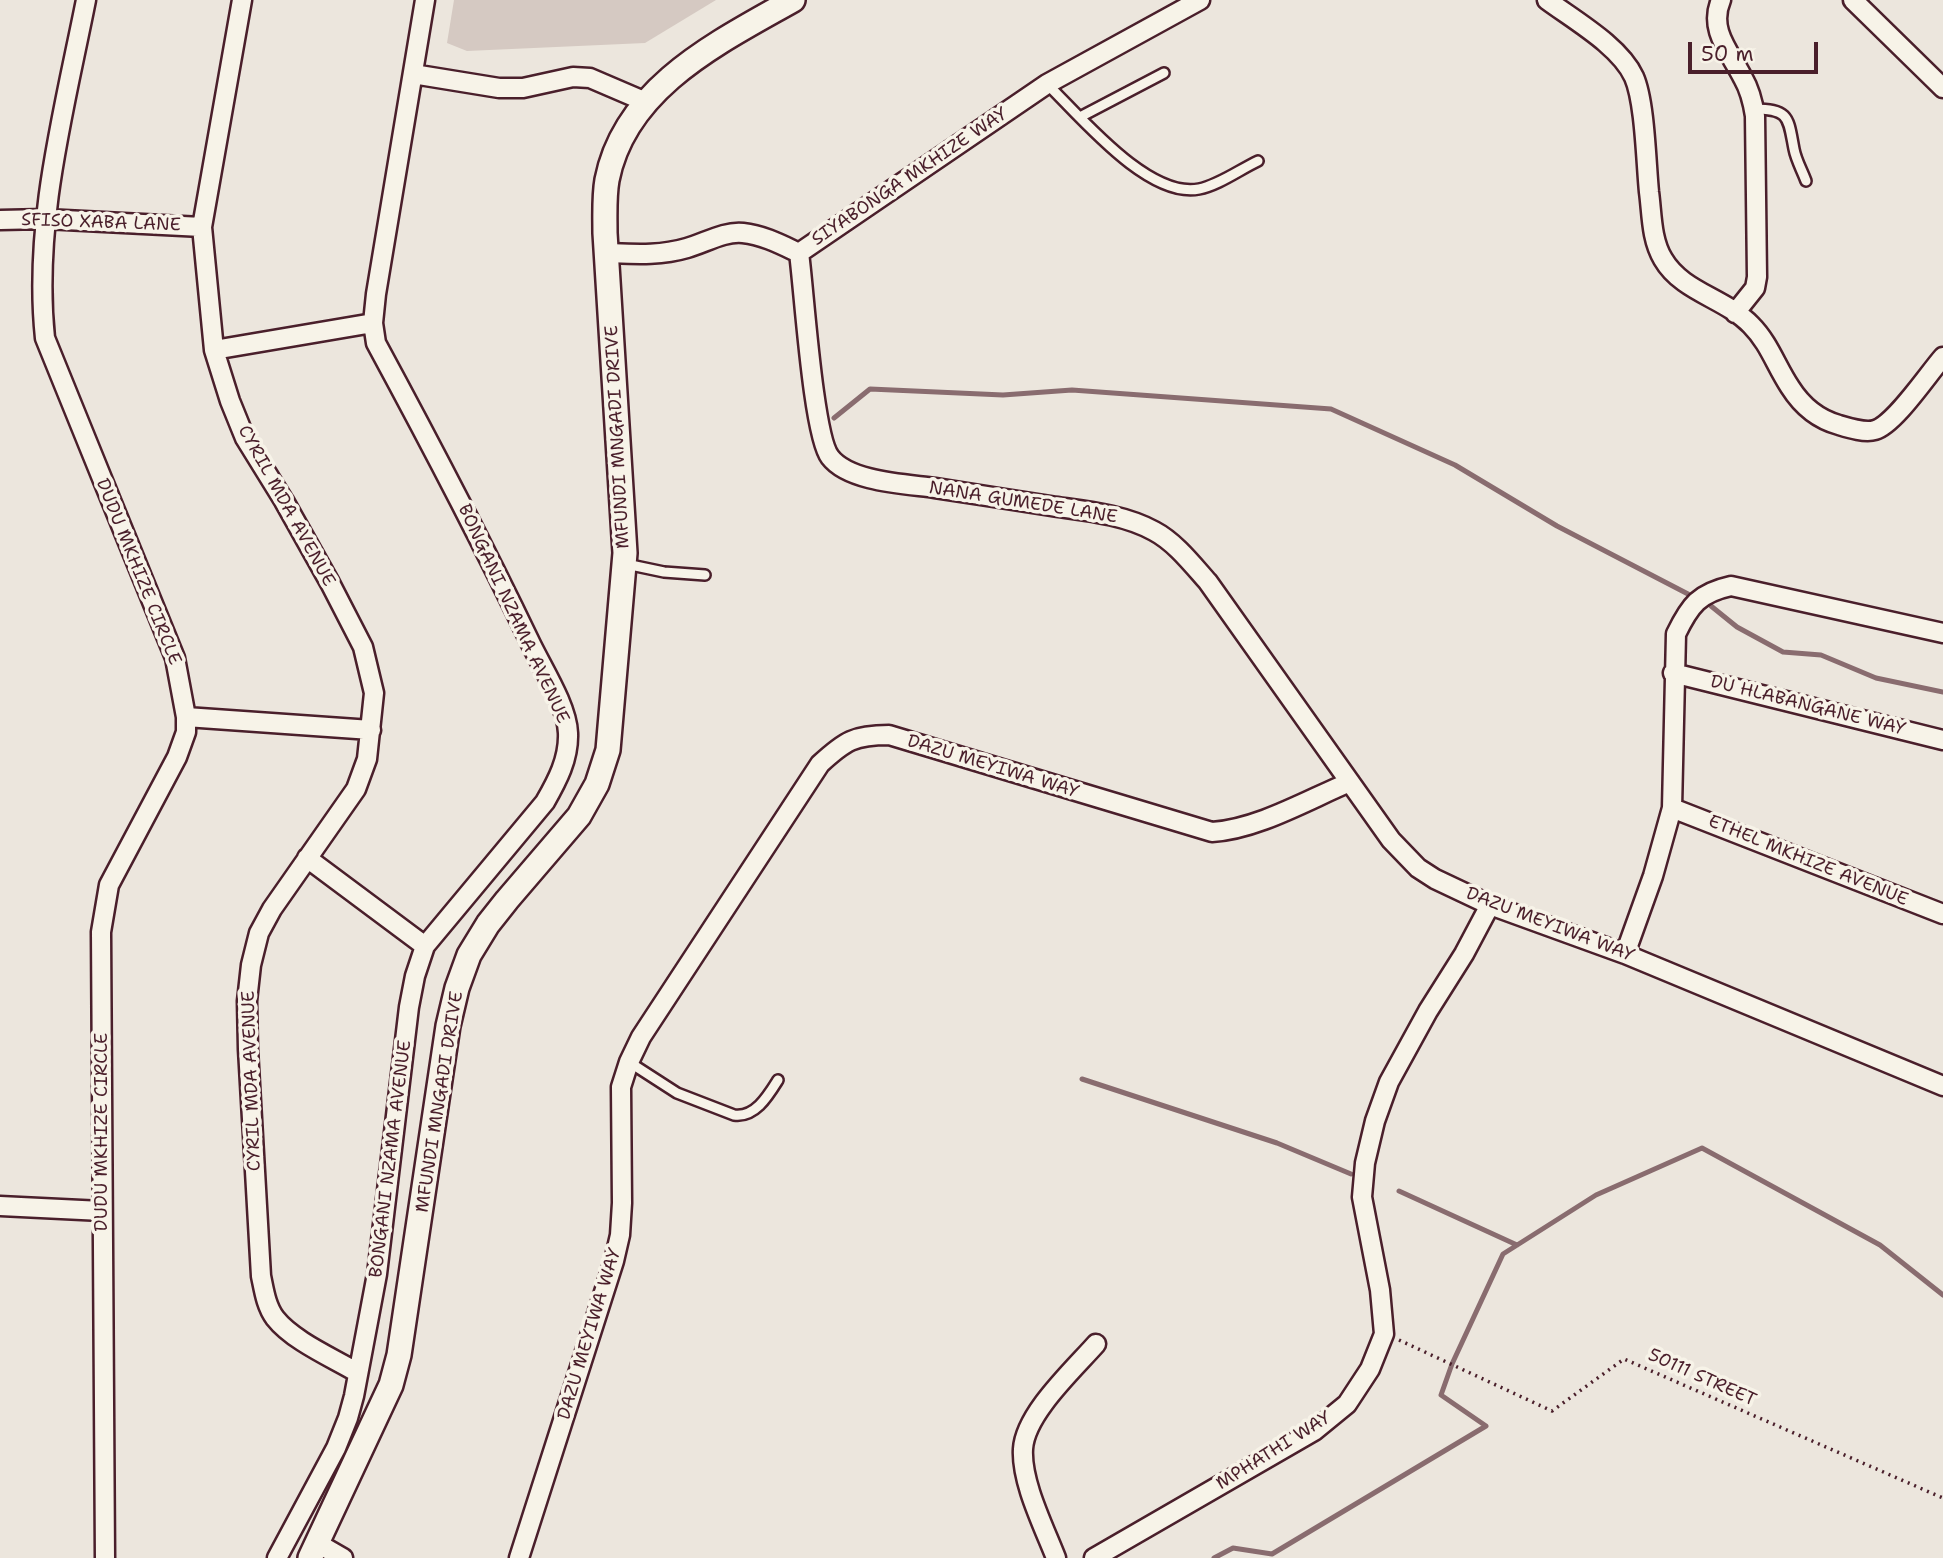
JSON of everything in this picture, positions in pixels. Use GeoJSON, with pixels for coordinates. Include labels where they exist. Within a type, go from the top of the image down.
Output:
{"type":"FeatureCollection","features":[{"type":"Feature","properties":{"kind":"street","name":"DUDU MKHIZE CIRCLE"},"geometry":{"type":"LineString","coordinates":[[86,0],[45,219],[42,308],[45,338],[175,658],[186,717],[186,732],[173,767],[109,885],[101,932],[105,1558]]}},
{"type":"Feature","properties":{"kind":"street","name":"CYRIL MDA AVENUE"},"geometry":{"type":"LineString","coordinates":[[242,0],[202,227],[214,350],[245,438],[324,571],[363,647],[374,693],[366,759],[356,789],[272,909],[259,933],[251,965],[247,1001],[248,1049],[261,1276],[266,1299],[275,1317],[290,1332],[359,1373]]}},
{"type":"Feature","properties":{"kind":"street","name":"BONGANI NZAMA AVENUE"},"geometry":{"type":"LineString","coordinates":[[277,1558],[336,1448],[348,1418],[359,1373],[377,1274],[410,1007],[415,976],[425,946],[545,802],[559,777],[567,753],[568,731],[561,706],[495,570],[376,343],[373,323],[425,0]]}},
{"type":"Feature","properties":{"kind":"street","name":"MFUNDI MNGADI DRIVE"},"geometry":{"type":"LineString","coordinates":[[313,1550],[387,1395],[399,1355],[448,1026],[468,955],[507,900],[579,816],[597,783],[608,750],[624,564],[624,510],[606,253],[607,180],[615,151],[632,120],[646,102],[676,73],[718,43],[793,0]]}},
{"type":"Feature","properties":{"kind":"street","name":"SIYABONGA MKHIZE WAY"},"geometry":{"type":"LineString","coordinates":[[829,456],[817,405],[799,253],[1047,84],[1200,0]]}},
{"type":"Feature","properties":{"kind":"street"},"geometry":{"type":"LineString","coordinates":[[1547,0],[1605,43],[1623,60],[1634,77],[1640,101],[1654,234],[1662,257],[1672,272],[1735,313],[1758,332],[1772,351],[1789,386],[1816,417],[1858,429],[1875,430],[1895,416],[1943,357]]}},
{"type":"Feature","properties":{"kind":"street"},"geometry":{"type":"LineString","coordinates":[[1721,0],[1716,24],[1745,80],[1754,109],[1757,277],[1755,288],[1735,313]]}},
{"type":"Feature","properties":{"kind":"street"},"geometry":{"type":"LineString","coordinates":[[1863,3],[1943,88]]}},
{"type":"Feature","properties":{"kind":"street"},"geometry":{"type":"LineString","coordinates":[[413,74],[499,88],[523,88],[573,77],[590,78],[646,102]]}},
{"type":"Feature","properties":{"kind":"street","name":"SFISO XABA LANE"},"geometry":{"type":"LineString","coordinates":[[0,220],[45,219],[202,227]]}},
{"type":"Feature","properties":{"kind":"street"},"geometry":{"type":"LineString","coordinates":[[606,253],[652,255],[741,233],[763,238],[799,253]]}},
{"type":"Feature","properties":{"kind":"street"},"geometry":{"type":"LineString","coordinates":[[214,350],[373,323]]}},
{"type":"Feature","properties":{"kind":"street","name":"NANA GUMEDE LANE"},"geometry":{"type":"LineString","coordinates":[[829,456],[841,468],[861,476],[1098,513],[1156,531],[1183,554],[1208,582],[1350,782]]}},
{"type":"Feature","properties":{"kind":"street"},"geometry":{"type":"LineString","coordinates":[[1625,954],[1653,876],[1672,808],[1673,673],[1676,634],[1688,609],[1702,596],[1731,586],[1943,633]]}},
{"type":"Feature","properties":{"kind":"street","name":"DU HLABANGANE WAY"},"geometry":{"type":"LineString","coordinates":[[1673,673],[1943,740]]}},
{"type":"Feature","properties":{"kind":"street"},"geometry":{"type":"LineString","coordinates":[[186,717],[371,730]]}},
{"type":"Feature","properties":{"kind":"street","name":"DAZU MEYIWA WAY"},"geometry":{"type":"LineString","coordinates":[[519,1558],[614,1261],[622,1202],[621,1087],[629,1062],[641,1037],[820,764],[841,746],[863,735],[888,735],[911,741],[1194,829],[1212,832],[1231,831],[1350,782],[1405,857],[1435,879],[1490,905],[1625,954],[1943,1086]]}},
{"type":"Feature","properties":{"kind":"street","name":"ETHEL MKHIZE AVENUE"},"geometry":{"type":"LineString","coordinates":[[1672,808],[1943,914]]}},
{"type":"Feature","properties":{"kind":"street"},"geometry":{"type":"LineString","coordinates":[[307,858],[425,946]]}},
{"type":"Feature","properties":{"kind":"street","name":"MPHATHI WAY"},"geometry":{"type":"LineString","coordinates":[[1094,1558],[1314,1431],[1347,1404],[1370,1369],[1384,1333],[1380,1290],[1362,1197],[1365,1163],[1375,1121],[1389,1082],[1490,905]]}},
{"type":"Feature","properties":{"kind":"street"},"geometry":{"type":"LineString","coordinates":[[0,1206],[102,1211]]}},
{"type":"Feature","properties":{"kind":"street"},"geometry":{"type":"LineString","coordinates":[[1056,1558],[1031,1492],[1024,1466],[1023,1448],[1028,1429],[1041,1408],[1096,1344]]}},
{"type":"Feature","properties":{"kind":"street"},"geometry":{"type":"LineString","coordinates":[[313,1550],[343,1558]]}},
{"type":"Feature","properties":{"kind":"lane"},"geometry":{"type":"LineString","coordinates":[[1080,117],[1164,73]]}},
{"type":"Feature","properties":{"kind":"lane"},"geometry":{"type":"LineString","coordinates":[[1047,84],[1121,157],[1155,180],[1183,189],[1199,189],[1258,161]]}},
{"type":"Feature","properties":{"kind":"lane"},"geometry":{"type":"LineString","coordinates":[[1754,109],[1769,109],[1788,119],[1794,150],[1805,181]]}},
{"type":"Feature","properties":{"kind":"lane"},"geometry":{"type":"LineString","coordinates":[[624,564],[664,572],[705,575]]}},
{"type":"Feature","properties":{"kind":"lane"},"geometry":{"type":"LineString","coordinates":[[629,1062],[677,1093],[741,1116],[758,1108],[778,1080]]}},
{"type":"Feature","properties":{"kind":"path","name":"50111 STREET"},"geometry":{"type":"LineString","coordinates":[[1384,1333],[1552,1411],[1624,1359],[1943,1498]]}},
{"type":"Feature","properties":{"kind":"shaded area"},"geometry":{"type":"Polygon","coordinates":[[[454,0],[716,0],[645,43],[467,51],[447,43],[454,0]]]}},
{"type":"Feature","properties":{"kind":"waterway"},"geometry":{"type":"LineString","coordinates":[[834,418],[870,389],[1003,395],[1072,390],[1331,409],[1455,465],[1557,526],[1688,594]]}},
{"type":"Feature","properties":{"kind":"waterway"},"geometry":{"type":"LineString","coordinates":[[1711,606],[1737,627],[1783,652],[1821,655],[1876,678],[1943,692]]}},
{"type":"Feature","properties":{"kind":"waterway"},"geometry":{"type":"LineString","coordinates":[[1082,1079],[1277,1143],[1351,1174]]}},
{"type":"Feature","properties":{"kind":"waterway"},"geometry":{"type":"LineString","coordinates":[[1214,1558],[1233,1548],[1272,1554],[1486,1426],[1441,1395],[1452,1364],[1503,1254],[1596,1195],[1702,1148],[1880,1245],[1943,1295]]}},
{"type":"Feature","properties":{"kind":"waterway"},"geometry":{"type":"LineString","coordinates":[[1399,1191],[1517,1245]]}}]}
